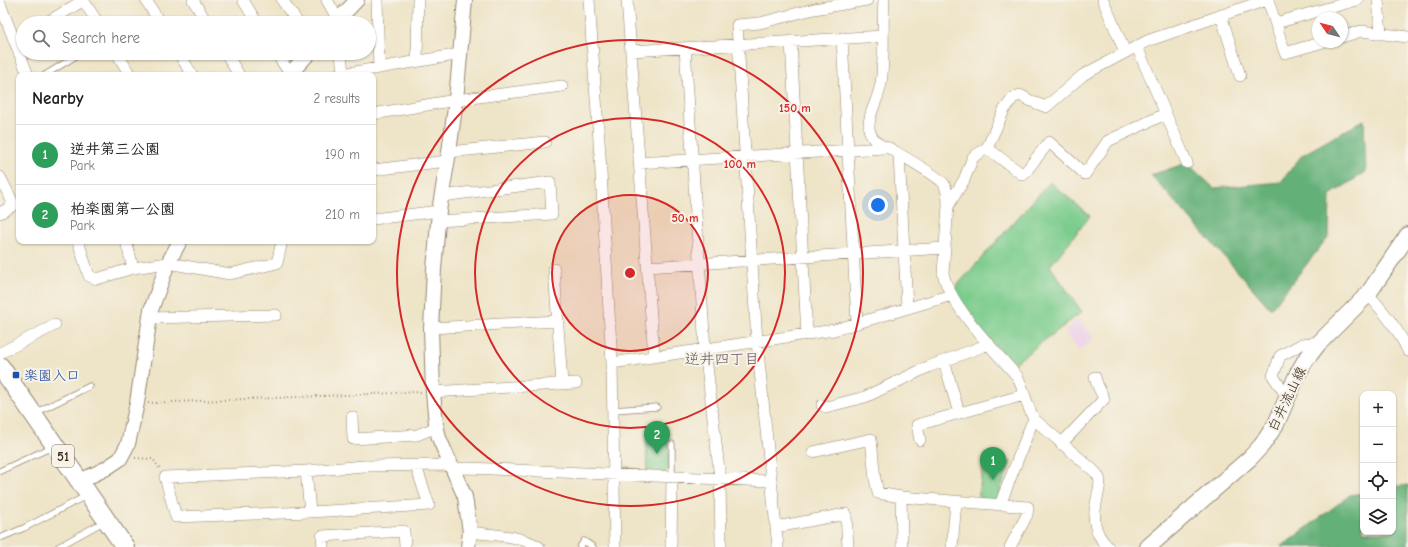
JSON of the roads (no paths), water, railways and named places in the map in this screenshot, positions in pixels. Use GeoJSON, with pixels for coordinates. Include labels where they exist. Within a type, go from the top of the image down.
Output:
{"type":"FeatureCollection","features":[{"type":"Feature","properties":{"kind":"main road","name":"白井流山線"},"geometry":{"type":"LineString","coordinates":[[1148,547],[1250,458],[1258,449],[1276,424],[1298,373],[1305,361],[1320,342],[1368,294],[1408,235]]}},
{"type":"Feature","properties":{"kind":"main road","name":"51"},"geometry":{"type":"LineString","coordinates":[[0,366],[125,547]]}},
{"type":"Feature","properties":{"kind":"street"},"geometry":{"type":"LineString","coordinates":[[58,16],[84,0],[94,16]]}},
{"type":"Feature","properties":{"kind":"street"},"geometry":{"type":"LineString","coordinates":[[146,0],[156,16]]}},
{"type":"Feature","properties":{"kind":"street"},"geometry":{"type":"LineString","coordinates":[[193,0],[203,16]]}},
{"type":"Feature","properties":{"kind":"street"},"geometry":{"type":"LineString","coordinates":[[243,0],[253,16]]}},
{"type":"Feature","properties":{"kind":"street"},"geometry":{"type":"LineString","coordinates":[[282,0],[293,16]]}},
{"type":"Feature","properties":{"kind":"street"},"geometry":{"type":"LineString","coordinates":[[328,0],[335,16]]}},
{"type":"Feature","properties":{"kind":"street"},"geometry":{"type":"LineString","coordinates":[[342,16],[357,0]]}},
{"type":"Feature","properties":{"kind":"street"},"geometry":{"type":"LineString","coordinates":[[376,0],[379,68]]}},
{"type":"Feature","properties":{"kind":"street"},"geometry":{"type":"LineString","coordinates":[[417,61],[418,0]]}},
{"type":"Feature","properties":{"kind":"street"},"geometry":{"type":"LineString","coordinates":[[465,0],[456,100],[438,216],[431,328],[433,392],[437,427],[439,438],[465,497],[470,532],[468,547]]}},
{"type":"Feature","properties":{"kind":"street"},"geometry":{"type":"LineString","coordinates":[[589,0],[601,162],[612,363],[615,547]]}},
{"type":"Feature","properties":{"kind":"street"},"geometry":{"type":"LineString","coordinates":[[627,0],[654,356]]}},
{"type":"Feature","properties":{"kind":"street"},"geometry":{"type":"LineString","coordinates":[[778,547],[757,342],[737,25],[760,23],[814,9],[867,0]]}},
{"type":"Feature","properties":{"kind":"street"},"geometry":{"type":"LineString","coordinates":[[884,0],[884,53],[880,92],[869,120],[871,135],[884,148]]}},
{"type":"Feature","properties":{"kind":"street"},"geometry":{"type":"LineString","coordinates":[[1103,0],[1124,52]]}},
{"type":"Feature","properties":{"kind":"street"},"geometry":{"type":"LineString","coordinates":[[948,206],[964,180],[973,157],[987,148],[1004,110],[1013,98],[1020,95],[1046,107],[1083,75],[1124,52],[1147,41],[1267,0],[1285,53],[1312,45]]}},
{"type":"Feature","properties":{"kind":"street"},"geometry":{"type":"LineString","coordinates":[[1276,23],[1357,0]]}},
{"type":"Feature","properties":{"kind":"street"},"geometry":{"type":"LineString","coordinates":[[1378,0],[1381,34]]}},
{"type":"Feature","properties":{"kind":"street"},"geometry":{"type":"LineString","coordinates":[[0,4],[16,34]]}},
{"type":"Feature","properties":{"kind":"street"},"geometry":{"type":"LineString","coordinates":[[1220,15],[1240,76]]}},
{"type":"Feature","properties":{"kind":"street"},"geometry":{"type":"LineString","coordinates":[[1348,35],[1361,31],[1408,37]]}},
{"type":"Feature","properties":{"kind":"street"},"geometry":{"type":"LineString","coordinates":[[631,51],[883,36]]}},
{"type":"Feature","properties":{"kind":"street"},"geometry":{"type":"LineString","coordinates":[[842,38],[857,323]]}},
{"type":"Feature","properties":{"kind":"street"},"geometry":{"type":"LineString","coordinates":[[791,41],[807,334]]}},
{"type":"Feature","properties":{"kind":"street"},"geometry":{"type":"LineString","coordinates":[[1137,47],[1187,163]]}},
{"type":"Feature","properties":{"kind":"street"},"geometry":{"type":"LineString","coordinates":[[685,48],[705,349],[720,478],[721,547]]}},
{"type":"Feature","properties":{"kind":"street"},"geometry":{"type":"LineString","coordinates":[[357,72],[461,54]]}},
{"type":"Feature","properties":{"kind":"street"},"geometry":{"type":"LineString","coordinates":[[24,60],[27,72]]}},
{"type":"Feature","properties":{"kind":"street"},"geometry":{"type":"LineString","coordinates":[[121,60],[128,72]]}},
{"type":"Feature","properties":{"kind":"street"},"geometry":{"type":"LineString","coordinates":[[183,60],[190,72]]}},
{"type":"Feature","properties":{"kind":"street"},"geometry":{"type":"LineString","coordinates":[[230,60],[237,72]]}},
{"type":"Feature","properties":{"kind":"street"},"geometry":{"type":"LineString","coordinates":[[280,60],[288,72]]}},
{"type":"Feature","properties":{"kind":"street"},"geometry":{"type":"LineString","coordinates":[[293,72],[303,60]]}},
{"type":"Feature","properties":{"kind":"street"},"geometry":{"type":"LineString","coordinates":[[340,72],[341,60]]}},
{"type":"Feature","properties":{"kind":"street"},"geometry":{"type":"LineString","coordinates":[[376,113],[456,100],[562,86]]}},
{"type":"Feature","properties":{"kind":"street"},"geometry":{"type":"LineString","coordinates":[[987,148],[1023,175],[1049,142],[1085,174],[1108,141],[1165,114]]}},
{"type":"Feature","properties":{"kind":"street"},"geometry":{"type":"LineString","coordinates":[[376,169],[448,156],[545,142]]}},
{"type":"Feature","properties":{"kind":"street"},"geometry":{"type":"LineString","coordinates":[[639,163],[889,148],[926,170],[944,183],[948,196],[943,273],[945,283],[970,322],[1017,376],[1022,385],[1030,413],[1035,420],[1061,444],[1093,470],[1099,478],[1100,486],[1095,507],[1094,520],[1096,531],[1100,539],[1108,547]]}},
{"type":"Feature","properties":{"kind":"street"},"geometry":{"type":"LineString","coordinates":[[899,155],[907,307]]}},
{"type":"Feature","properties":{"kind":"street"},"geometry":{"type":"LineString","coordinates":[[0,177],[14,205],[0,213]]}},
{"type":"Feature","properties":{"kind":"street"},"geometry":{"type":"LineString","coordinates":[[376,220],[438,216],[552,214],[550,182],[442,196]]}},
{"type":"Feature","properties":{"kind":"street"},"geometry":{"type":"LineString","coordinates":[[79,244],[89,276],[97,279],[133,268],[168,263],[230,274],[277,263],[281,244]]}},
{"type":"Feature","properties":{"kind":"street"},"geometry":{"type":"LineString","coordinates":[[127,244],[133,268]]}},
{"type":"Feature","properties":{"kind":"street"},"geometry":{"type":"LineString","coordinates":[[85,487],[105,469],[120,459],[128,444],[137,403],[151,310],[168,263],[178,244]]}},
{"type":"Feature","properties":{"kind":"street"},"geometry":{"type":"LineString","coordinates":[[647,267],[945,248]]}},
{"type":"Feature","properties":{"kind":"street"},"geometry":{"type":"LineString","coordinates":[[554,269],[562,384]]}},
{"type":"Feature","properties":{"kind":"street"},"geometry":{"type":"LineString","coordinates":[[1368,294],[1384,313],[1408,351]]}},
{"type":"Feature","properties":{"kind":"street"},"geometry":{"type":"LineString","coordinates":[[612,363],[834,330],[907,307],[952,295]]}},
{"type":"Feature","properties":{"kind":"street"},"geometry":{"type":"LineString","coordinates":[[150,318],[276,315]]}},
{"type":"Feature","properties":{"kind":"street"},"geometry":{"type":"LineString","coordinates":[[431,328],[557,321]]}},
{"type":"Feature","properties":{"kind":"street"},"geometry":{"type":"LineString","coordinates":[[0,353],[55,325]]}},
{"type":"Feature","properties":{"kind":"street"},"geometry":{"type":"LineString","coordinates":[[1288,398],[1273,376],[1280,356],[1302,344],[1320,342]]}},
{"type":"Feature","properties":{"kind":"street"},"geometry":{"type":"LineString","coordinates":[[822,405],[826,407],[865,397],[944,361],[988,344]]}},
{"type":"Feature","properties":{"kind":"street"},"geometry":{"type":"LineString","coordinates":[[944,361],[959,413]]}},
{"type":"Feature","properties":{"kind":"street"},"geometry":{"type":"LineString","coordinates":[[1061,444],[1104,399],[1095,377]]}},
{"type":"Feature","properties":{"kind":"street"},"geometry":{"type":"LineString","coordinates":[[433,392],[576,383]]}},
{"type":"Feature","properties":{"kind":"street"},"geometry":{"type":"LineString","coordinates":[[920,440],[917,425],[1024,395]]}},
{"type":"Feature","properties":{"kind":"street"},"geometry":{"type":"LineString","coordinates":[[352,416],[353,439],[417,435],[437,427]]}},
{"type":"Feature","properties":{"kind":"street"},"geometry":{"type":"LineString","coordinates":[[1000,505],[1031,426],[1035,420]]}},
{"type":"Feature","properties":{"kind":"street"},"geometry":{"type":"LineString","coordinates":[[813,452],[870,439],[878,493],[901,497],[1028,507],[1027,515],[1010,547]]}},
{"type":"Feature","properties":{"kind":"street"},"geometry":{"type":"LineString","coordinates":[[416,466],[429,506],[176,518],[165,477],[306,471],[364,466],[416,466],[771,481]]}},
{"type":"Feature","properties":{"kind":"street"},"geometry":{"type":"LineString","coordinates":[[306,471],[310,512]]}},
{"type":"Feature","properties":{"kind":"street"},"geometry":{"type":"LineString","coordinates":[[672,477],[672,547]]}},
{"type":"Feature","properties":{"kind":"street"},"geometry":{"type":"LineString","coordinates":[[901,497],[902,547]]}},
{"type":"Feature","properties":{"kind":"street"},"geometry":{"type":"LineString","coordinates":[[952,547],[956,502]]}},
{"type":"Feature","properties":{"kind":"street"},"geometry":{"type":"LineString","coordinates":[[776,527],[846,514],[848,547]]}},
{"type":"Feature","properties":{"kind":"street"},"geometry":{"type":"LineString","coordinates":[[323,547],[322,536],[404,532],[405,547]]}},
{"type":"Feature","properties":{"kind":"street"},"geometry":{"type":"LineString","coordinates":[[470,532],[508,536],[532,543],[539,547]]}},
{"type":"Feature","properties":{"kind":"lane"},"geometry":{"type":"LineString","coordinates":[[50,72],[70,60]]}},
{"type":"Feature","properties":{"kind":"lane"},"geometry":{"type":"LineString","coordinates":[[33,414],[90,386]]}},
{"type":"Feature","properties":{"kind":"lane"},"geometry":{"type":"LineString","coordinates":[[613,410],[657,407]]}},
{"type":"Feature","properties":{"kind":"lane"},"geometry":{"type":"LineString","coordinates":[[672,444],[672,477]]}},
{"type":"Feature","properties":{"kind":"lane"},"geometry":{"type":"LineString","coordinates":[[0,471],[55,445]]}},
{"type":"Feature","properties":{"kind":"lane"},"geometry":{"type":"LineString","coordinates":[[0,538],[24,528],[85,487]]}},
{"type":"Feature","properties":{"kind":"lane"},"geometry":{"type":"LineString","coordinates":[[58,547],[107,520]]}},
{"type":"Feature","properties":{"kind":"lane"},"geometry":{"type":"LineString","coordinates":[[580,547],[584,541],[593,547]]}},
{"type":"Feature","properties":{"kind":"place","name":"楽園入口"},"geometry":{"type":"Point","coordinates":[16,375]}},
{"type":"Feature","properties":{"kind":"place","name":"柏楽園第一公園"},"geometry":{"type":"Point","coordinates":[657,454]}},
{"type":"Feature","properties":{"kind":"place","name":"逆井第三公園"},"geometry":{"type":"Point","coordinates":[993,480]}},
{"type":"Feature","properties":{"kind":"district","name":"逆井四丁目"},"geometry":{"type":"Point","coordinates":[722,359]}}]}
